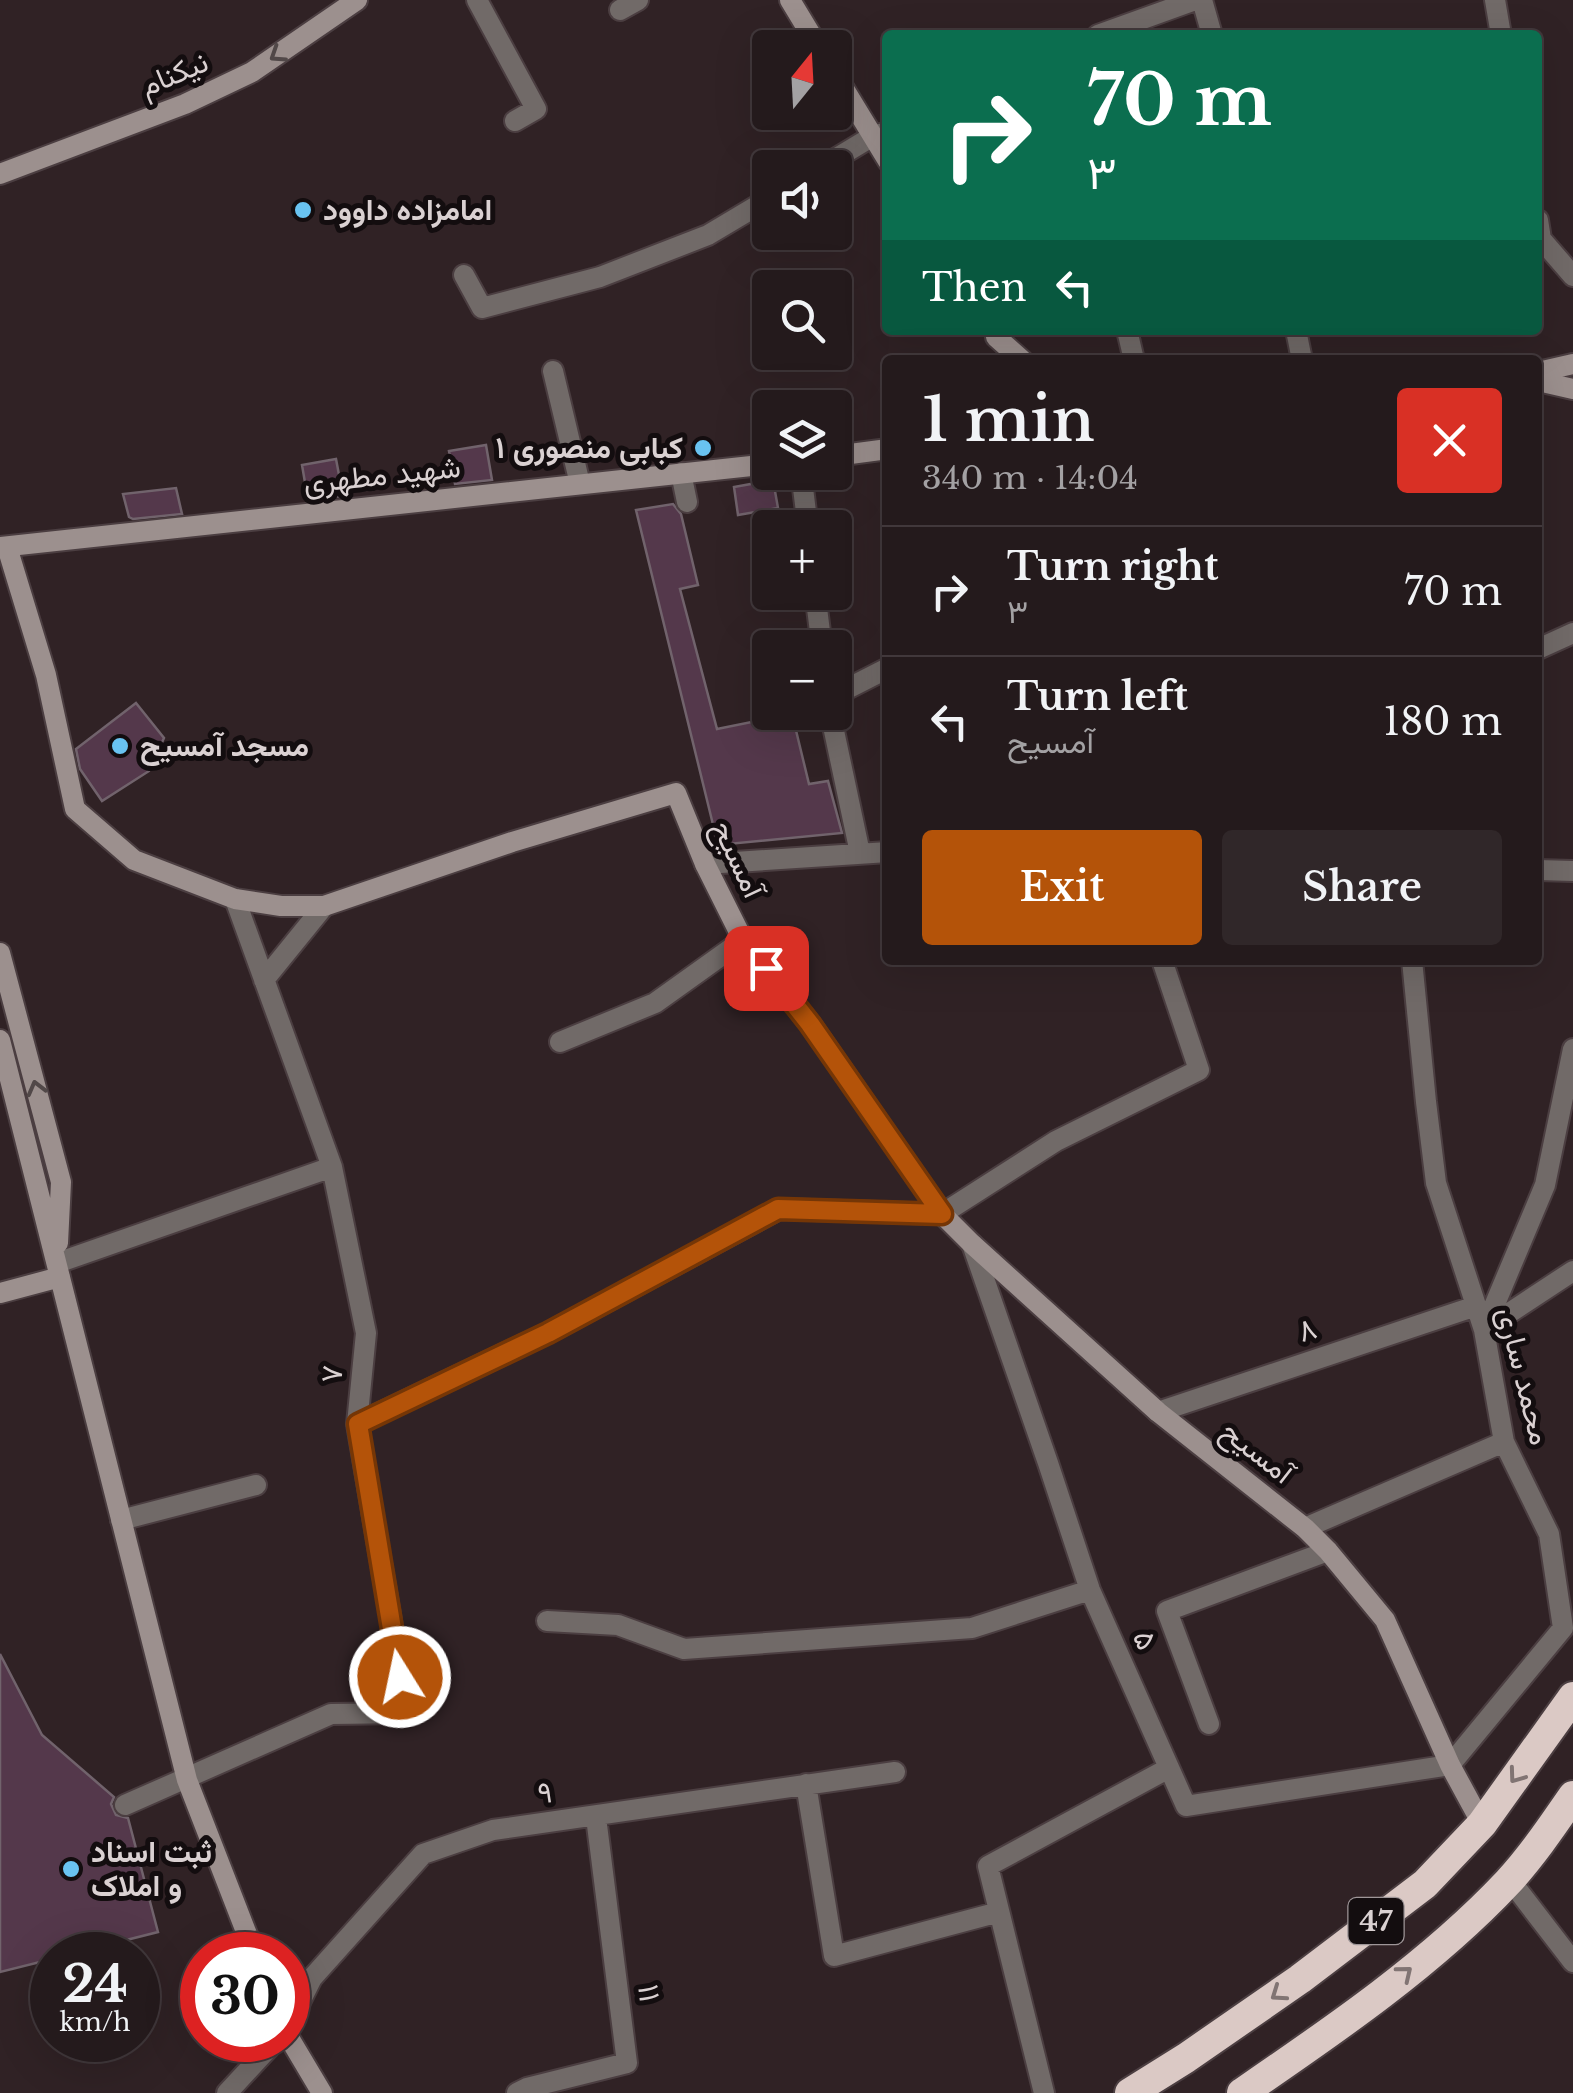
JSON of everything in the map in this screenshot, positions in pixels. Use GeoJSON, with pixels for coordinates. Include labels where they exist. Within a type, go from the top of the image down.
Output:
{"type":"FeatureCollection","features":[{"type":"Feature","properties":{"kind":"highway","name":"47"},"geometry":{"type":"LineString","coordinates":[[1130,2093],[1300,1979],[1425,1884],[1482,1824],[1573,1697]]}},
{"type":"Feature","properties":{"kind":"highway","name":"47"},"geometry":{"type":"LineString","coordinates":[[1242,2093],[1346,2022],[1466,1924],[1510,1880],[1573,1796]]}},
{"type":"Feature","properties":{"kind":"street","name":"نیکنام"},"geometry":{"type":"LineString","coordinates":[[0,174],[184,104],[235,80],[299,42],[358,0]]}},
{"type":"Feature","properties":{"kind":"street"},"geometry":{"type":"LineString","coordinates":[[476,0],[536,109],[515,121]]}},
{"type":"Feature","properties":{"kind":"street"},"geometry":{"type":"LineString","coordinates":[[790,0],[808,30]]}},
{"type":"Feature","properties":{"kind":"street"},"geometry":{"type":"LineString","coordinates":[[1112,30],[1198,0],[1210,30]]}},
{"type":"Feature","properties":{"kind":"street"},"geometry":{"type":"LineString","coordinates":[[1495,0],[1501,30]]}},
{"type":"Feature","properties":{"kind":"street"},"geometry":{"type":"LineString","coordinates":[[852,97],[880,134],[852,150]]}},
{"type":"Feature","properties":{"kind":"street"},"geometry":{"type":"LineString","coordinates":[[464,275],[482,308],[600,277],[708,235],[752,209]]}},
{"type":"Feature","properties":{"kind":"street"},"geometry":{"type":"LineString","coordinates":[[1542,240],[1573,276]]}},
{"type":"Feature","properties":{"kind":"street"},"geometry":{"type":"LineString","coordinates":[[994,335],[1016,355]]}},
{"type":"Feature","properties":{"kind":"street"},"geometry":{"type":"LineString","coordinates":[[1542,371],[1573,364]]}},
{"type":"Feature","properties":{"kind":"street"},"geometry":{"type":"LineString","coordinates":[[553,371],[580,484]]}},
{"type":"Feature","properties":{"kind":"street"},"geometry":{"type":"LineString","coordinates":[[1542,382],[1573,388]]}},
{"type":"Feature","properties":{"kind":"street"},"geometry":{"type":"LineString","coordinates":[[852,454],[882,450]]}},
{"type":"Feature","properties":{"kind":"street","name":"شهید مطهری"},"geometry":{"type":"LineString","coordinates":[[4,547],[580,484],[752,471]]}},
{"type":"Feature","properties":{"kind":"street"},"geometry":{"type":"LineString","coordinates":[[681,474],[687,502]]}},
{"type":"Feature","properties":{"kind":"street","name":"آمسیح"},"geometry":{"type":"LineString","coordinates":[[4,547],[46,675],[75,809],[134,860],[235,900],[324,906],[512,842],[676,793],[743,940],[810,1024],[942,1214],[1158,1412],[1305,1528],[1386,1620],[1450,1766],[1482,1824]]}},
{"type":"Feature","properties":{"kind":"street"},"geometry":{"type":"LineString","coordinates":[[1542,646],[1573,634]]}},
{"type":"Feature","properties":{"kind":"street"},"geometry":{"type":"LineString","coordinates":[[852,686],[882,671]]}},
{"type":"Feature","properties":{"kind":"street"},"geometry":{"type":"LineString","coordinates":[[834,730],[860,852]]}},
{"type":"Feature","properties":{"kind":"street"},"geometry":{"type":"LineString","coordinates":[[706,864],[882,852]]}},
{"type":"Feature","properties":{"kind":"street"},"geometry":{"type":"LineString","coordinates":[[1542,870],[1573,871]]}},
{"type":"Feature","properties":{"kind":"street","name":"۷"},"geometry":{"type":"LineString","coordinates":[[186,1780],[331,1714],[406,1712],[358,1424],[366,1333],[332,1167],[235,900]]}},
{"type":"Feature","properties":{"kind":"street"},"geometry":{"type":"LineString","coordinates":[[264,980],[324,906]]}},
{"type":"Feature","properties":{"kind":"street"},"geometry":{"type":"LineString","coordinates":[[560,1042],[655,1003],[743,940]]}},
{"type":"Feature","properties":{"kind":"street"},"geometry":{"type":"LineString","coordinates":[[0,953],[61,1182],[56,1261]]}},
{"type":"Feature","properties":{"kind":"street"},"geometry":{"type":"LineString","coordinates":[[358,1424],[548,1333],[778,1209],[942,1214],[1056,1141],[1200,1070],[1164,965]]}},
{"type":"Feature","properties":{"kind":"street","name":"محمد ساری"},"geometry":{"type":"LineString","coordinates":[[1412,965],[1436,1183],[1484,1330],[1504,1442],[1548,1534],[1563,1628],[1450,1766]]}},
{"type":"Feature","properties":{"kind":"street"},"geometry":{"type":"LineString","coordinates":[[0,1040],[186,1780],[246,1932]]}},
{"type":"Feature","properties":{"kind":"street"},"geometry":{"type":"LineString","coordinates":[[1484,1330],[1545,1185],[1573,1049]]}},
{"type":"Feature","properties":{"kind":"street"},"geometry":{"type":"LineString","coordinates":[[0,1293],[56,1261],[332,1167]]}},
{"type":"Feature","properties":{"kind":"street","name":"۵"},"geometry":{"type":"LineString","coordinates":[[972,1244],[1090,1590],[1186,1806],[1450,1766]]}},
{"type":"Feature","properties":{"kind":"street"},"geometry":{"type":"LineString","coordinates":[[1484,1330],[1573,1271]]}},
{"type":"Feature","properties":{"kind":"street","name":"۸"},"geometry":{"type":"LineString","coordinates":[[1158,1412],[1476,1306]]}},
{"type":"Feature","properties":{"kind":"street"},"geometry":{"type":"LineString","coordinates":[[1305,1528],[1504,1442]]}},
{"type":"Feature","properties":{"kind":"street"},"geometry":{"type":"LineString","coordinates":[[121,1520],[256,1485]]}},
{"type":"Feature","properties":{"kind":"street"},"geometry":{"type":"LineString","coordinates":[[1209,1724],[1167,1610],[1328,1551]]}},
{"type":"Feature","properties":{"kind":"street"},"geometry":{"type":"LineString","coordinates":[[546,1621],[618,1625],[684,1649],[972,1628],[1090,1590]]}},
{"type":"Feature","properties":{"kind":"street"},"geometry":{"type":"LineString","coordinates":[[1044,2093],[988,1866],[1169,1768]]}},
{"type":"Feature","properties":{"kind":"street","name":"۹"},"geometry":{"type":"LineString","coordinates":[[310,1982],[424,1854],[494,1830],[895,1772]]}},
{"type":"Feature","properties":{"kind":"street"},"geometry":{"type":"LineString","coordinates":[[124,1805],[186,1780]]}},
{"type":"Feature","properties":{"kind":"street"},"geometry":{"type":"LineString","coordinates":[[806,1784],[834,1956],[999,1912]]}},
{"type":"Feature","properties":{"kind":"street","name":"۱۱"},"geometry":{"type":"LineString","coordinates":[[517,2093],[627,2063],[596,1817]]}},
{"type":"Feature","properties":{"kind":"street"},"geometry":{"type":"LineString","coordinates":[[1510,1880],[1573,1962]]}},
{"type":"Feature","properties":{"kind":"street"},"geometry":{"type":"LineString","coordinates":[[227,2093],[256,2062]]}},
{"type":"Feature","properties":{"kind":"street"},"geometry":{"type":"LineString","coordinates":[[304,2062],[322,2093]]}},
{"type":"Feature","properties":{"kind":"building"},"geometry":{"type":"Polygon","coordinates":[[[486,445],[492,480],[455,484],[449,451],[486,445]]]}},
{"type":"Feature","properties":{"kind":"building"},"geometry":{"type":"Polygon","coordinates":[[[336,459],[343,496],[308,500],[302,465],[336,459]]]}},
{"type":"Feature","properties":{"kind":"building"},"geometry":{"type":"Polygon","coordinates":[[[752,484],[752,490],[775,490],[778,508],[738,515],[734,487],[752,484]]]}},
{"type":"Feature","properties":{"kind":"building"},"geometry":{"type":"Polygon","coordinates":[[[176,488],[182,514],[129,517],[123,494],[176,488]]]}},
{"type":"Feature","properties":{"kind":"building"},"geometry":{"type":"Polygon","coordinates":[[[673,504],[681,514],[698,585],[680,589],[717,729],[752,722],[752,730],[796,730],[809,784],[828,781],[842,833],[718,845],[636,510],[673,504]]]}},
{"type":"Feature","properties":{"kind":"building","name":"مسجد آمسیح"},"geometry":{"type":"Polygon","coordinates":[[[136,703],[164,738],[149,771],[102,801],[80,769],[76,749],[136,703]]]}},
{"type":"Feature","properties":{"kind":"building","name":"ثبت اسناد و املاک"},"geometry":{"type":"Polygon","coordinates":[[[0,1654],[42,1735],[114,1797],[111,1804],[116,1815],[128,1818],[158,1932],[30,1932],[30,1964],[0,1972],[0,1654]]]}},
{"type":"Feature","properties":{"kind":"place","name":"امامزاده داوود"},"geometry":{"type":"Point","coordinates":[303,210]}},
{"type":"Feature","properties":{"kind":"place","name":"کبابی منصوری ۱"},"geometry":{"type":"Point","coordinates":[703,448]}},
{"type":"Feature","properties":{"kind":"place","name":"مسجد آمسیح"},"geometry":{"type":"Point","coordinates":[120,746]}},
{"type":"Feature","properties":{"kind":"place","name":"ثبت اسناد و املاک"},"geometry":{"type":"Point","coordinates":[71,1869]}},
{"type":"Feature","properties":{"kind":"route"},"geometry":{"type":"LineString","coordinates":[[400,1677],[358,1424],[548,1333],[778,1209],[942,1214],[810,1024],[766,968]]}}]}
